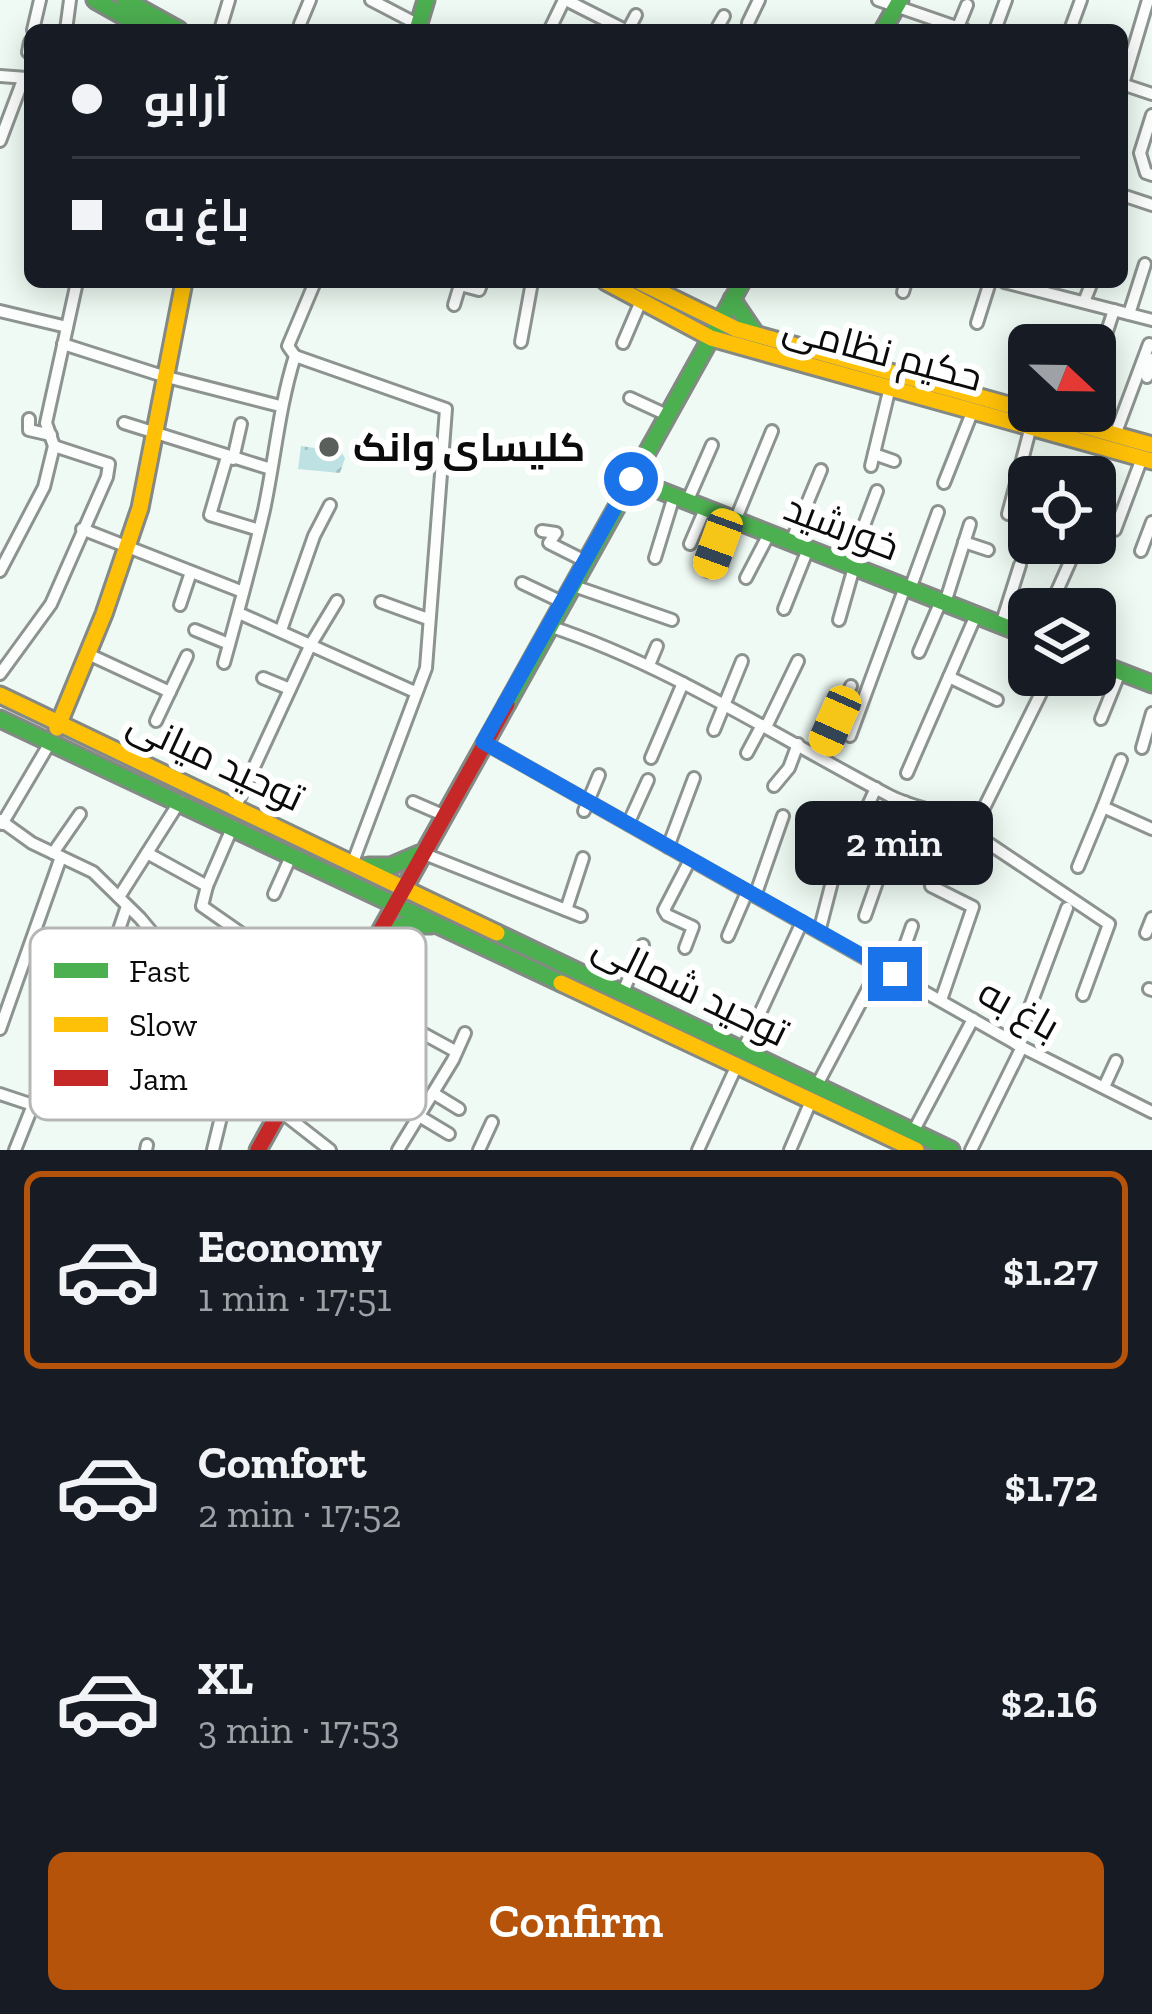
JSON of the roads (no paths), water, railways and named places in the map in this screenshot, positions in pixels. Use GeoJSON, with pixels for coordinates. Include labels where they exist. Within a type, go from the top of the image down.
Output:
{"type":"FeatureCollection","features":[{"type":"Feature","properties":{"kind":"main road"},"geometry":{"type":"LineString","coordinates":[[95,0],[128,24]]}},
{"type":"Feature","properties":{"kind":"main road"},"geometry":{"type":"LineString","coordinates":[[125,0],[168,24]]}},
{"type":"Feature","properties":{"kind":"main road"},"geometry":{"type":"LineString","coordinates":[[51,741],[140,508],[183,288]]}},
{"type":"Feature","properties":{"kind":"main road","name":"حکیم نظامی"},"geometry":{"type":"LineString","coordinates":[[617,288],[715,330],[1008,420]]}},
{"type":"Feature","properties":{"kind":"main road","name":"حکیم نظامی"},"geometry":{"type":"LineString","coordinates":[[648,288],[686,316]]}},
{"type":"Feature","properties":{"kind":"main road"},"geometry":{"type":"LineString","coordinates":[[381,928],[738,288]]}},
{"type":"Feature","properties":{"kind":"main road"},"geometry":{"type":"LineString","coordinates":[[692,371],[693,346],[686,316],[732,299]]}},
{"type":"Feature","properties":{"kind":"main road"},"geometry":{"type":"LineString","coordinates":[[732,299],[758,336]]}},
{"type":"Feature","properties":{"kind":"main road","name":"حکیم نظامی"},"geometry":{"type":"LineString","coordinates":[[715,330],[758,336],[1008,400]]}},
{"type":"Feature","properties":{"kind":"main road","name":"حکیم نظامی"},"geometry":{"type":"LineString","coordinates":[[1055,432],[1149,455]]}},
{"type":"Feature","properties":{"kind":"main road","name":"حکیم نظامی"},"geometry":{"type":"LineString","coordinates":[[1110,432],[1149,455]]}},
{"type":"Feature","properties":{"kind":"main road","name":"خورشید"},"geometry":{"type":"LineString","coordinates":[[631,479],[1008,628]]}},
{"type":"Feature","properties":{"kind":"main road"},"geometry":{"type":"LineString","coordinates":[[1116,670],[1152,684]]}},
{"type":"Feature","properties":{"kind":"main road","name":"توحید میانی"},"geometry":{"type":"LineString","coordinates":[[0,694],[403,887]]}},
{"type":"Feature","properties":{"kind":"main road","name":"توحید میانی"},"geometry":{"type":"LineString","coordinates":[[0,719],[394,903]]}},
{"type":"Feature","properties":{"kind":"main road"},"geometry":{"type":"LineString","coordinates":[[357,864],[391,866],[422,853]]}},
{"type":"Feature","properties":{"kind":"main road","name":"توحید شمالی"},"geometry":{"type":"LineString","coordinates":[[403,887],[623,992],[740,1058]]}},
{"type":"Feature","properties":{"kind":"main road","name":"توحید شمالی"},"geometry":{"type":"LineString","coordinates":[[394,903],[787,1080],[916,1150]]}},
{"type":"Feature","properties":{"kind":"main road"},"geometry":{"type":"LineString","coordinates":[[392,928],[407,924],[443,927]]}},
{"type":"Feature","properties":{"kind":"main road","name":"توحید شمالی"},"geometry":{"type":"LineString","coordinates":[[814,1093],[951,1150]]}},
{"type":"Feature","properties":{"kind":"main road"},"geometry":{"type":"LineString","coordinates":[[258,1150],[275,1120]]}},
{"type":"Feature","properties":{"kind":"street"},"geometry":{"type":"LineString","coordinates":[[300,24],[310,0]]}},
{"type":"Feature","properties":{"kind":"street"},"geometry":{"type":"LineString","coordinates":[[371,0],[413,24]]}},
{"type":"Feature","properties":{"kind":"street"},"geometry":{"type":"LineString","coordinates":[[565,0],[615,24]]}},
{"type":"Feature","properties":{"kind":"street"},"geometry":{"type":"LineString","coordinates":[[748,23],[759,0]]}},
{"type":"Feature","properties":{"kind":"street"},"geometry":{"type":"LineString","coordinates":[[878,0],[950,24]]}},
{"type":"Feature","properties":{"kind":"street"},"geometry":{"type":"LineString","coordinates":[[1128,67],[1148,0]]}},
{"type":"Feature","properties":{"kind":"street"},"geometry":{"type":"LineString","coordinates":[[963,24],[967,4]]}},
{"type":"Feature","properties":{"kind":"street"},"geometry":{"type":"LineString","coordinates":[[631,24],[636,15]]}},
{"type":"Feature","properties":{"kind":"street"},"geometry":{"type":"LineString","coordinates":[[719,24],[724,16]]}},
{"type":"Feature","properties":{"kind":"street"},"geometry":{"type":"LineString","coordinates":[[0,141],[24,86]]}},
{"type":"Feature","properties":{"kind":"street"},"geometry":{"type":"LineString","coordinates":[[1152,116],[1140,153],[1146,173],[1152,175]]}},
{"type":"Feature","properties":{"kind":"street"},"geometry":{"type":"LineString","coordinates":[[1129,314],[1145,264]]}},
{"type":"Feature","properties":{"kind":"street"},"geometry":{"type":"LineString","coordinates":[[0,571],[44,487],[52,440],[46,423],[76,288]]}},
{"type":"Feature","properties":{"kind":"street"},"geometry":{"type":"LineString","coordinates":[[312,288],[288,346],[295,356],[446,409],[426,668],[357,864]]}},
{"type":"Feature","properties":{"kind":"street"},"geometry":{"type":"LineString","coordinates":[[454,305],[459,288]]}},
{"type":"Feature","properties":{"kind":"street"},"geometry":{"type":"LineString","coordinates":[[520,342],[530,288]]}},
{"type":"Feature","properties":{"kind":"street"},"geometry":{"type":"LineString","coordinates":[[977,323],[988,288]]}},
{"type":"Feature","properties":{"kind":"street"},"geometry":{"type":"LineString","coordinates":[[1028,288],[1152,320]]}},
{"type":"Feature","properties":{"kind":"street"},"geometry":{"type":"LineString","coordinates":[[1084,302],[1089,288]]}},
{"type":"Feature","properties":{"kind":"street"},"geometry":{"type":"LineString","coordinates":[[622,344],[641,301]]}},
{"type":"Feature","properties":{"kind":"street"},"geometry":{"type":"LineString","coordinates":[[1109,324],[1114,310]]}},
{"type":"Feature","properties":{"kind":"street"},"geometry":{"type":"LineString","coordinates":[[0,311],[68,327]]}},
{"type":"Feature","properties":{"kind":"street"},"geometry":{"type":"LineString","coordinates":[[63,344],[280,406]]}},
{"type":"Feature","properties":{"kind":"street"},"geometry":{"type":"LineString","coordinates":[[1115,434],[1149,344]]}},
{"type":"Feature","properties":{"kind":"street"},"geometry":{"type":"LineString","coordinates":[[224,663],[241,614],[280,406],[295,356]]}},
{"type":"Feature","properties":{"kind":"street"},"geometry":{"type":"LineString","coordinates":[[1147,377],[1152,359]]}},
{"type":"Feature","properties":{"kind":"street"},"geometry":{"type":"LineString","coordinates":[[197,400],[199,386]]}},
{"type":"Feature","properties":{"kind":"street"},"geometry":{"type":"LineString","coordinates":[[890,387],[872,460],[894,461]]}},
{"type":"Feature","properties":{"kind":"street"},"geometry":{"type":"LineString","coordinates":[[630,398],[667,416]]}},
{"type":"Feature","properties":{"kind":"street"},"geometry":{"type":"LineString","coordinates":[[944,483],[973,410]]}},
{"type":"Feature","properties":{"kind":"street"},"geometry":{"type":"LineString","coordinates":[[2,668],[51,604],[109,464],[28,430],[29,418]]}},
{"type":"Feature","properties":{"kind":"street"},"geometry":{"type":"LineString","coordinates":[[124,423],[271,469]]}},
{"type":"Feature","properties":{"kind":"street"},"geometry":{"type":"LineString","coordinates":[[242,424],[210,515],[259,530]]}},
{"type":"Feature","properties":{"kind":"street"},"geometry":{"type":"LineString","coordinates":[[708,571],[772,431]]}},
{"type":"Feature","properties":{"kind":"street"},"geometry":{"type":"LineString","coordinates":[[655,558],[712,445]]}},
{"type":"Feature","properties":{"kind":"street"},"geometry":{"type":"LineString","coordinates":[[1116,528],[1149,455]]}},
{"type":"Feature","properties":{"kind":"street"},"geometry":{"type":"LineString","coordinates":[[791,542],[821,470]]}},
{"type":"Feature","properties":{"kind":"street"},"geometry":{"type":"LineString","coordinates":[[838,620],[877,491]]}},
{"type":"Feature","properties":{"kind":"street"},"geometry":{"type":"LineString","coordinates":[[281,630],[314,536],[330,506]]}},
{"type":"Feature","properties":{"kind":"street"},"geometry":{"type":"LineString","coordinates":[[872,506],[885,512]]}},
{"type":"Feature","properties":{"kind":"street"},"geometry":{"type":"LineString","coordinates":[[690,544],[705,509]]}},
{"type":"Feature","properties":{"kind":"street"},"geometry":{"type":"LineString","coordinates":[[850,736],[938,512]]}},
{"type":"Feature","properties":{"kind":"street"},"geometry":{"type":"LineString","coordinates":[[1141,551],[1152,522]]}},
{"type":"Feature","properties":{"kind":"street"},"geometry":{"type":"LineString","coordinates":[[920,652],[970,524]]}},
{"type":"Feature","properties":{"kind":"street"},"geometry":{"type":"LineString","coordinates":[[82,529],[244,592]]}},
{"type":"Feature","properties":{"kind":"street"},"geometry":{"type":"LineString","coordinates":[[542,531],[556,533],[549,543],[585,561]]}},
{"type":"Feature","properties":{"kind":"street"},"geometry":{"type":"LineString","coordinates":[[746,578],[769,534]]}},
{"type":"Feature","properties":{"kind":"street"},"geometry":{"type":"LineString","coordinates":[[964,542],[988,550]]}},
{"type":"Feature","properties":{"kind":"street"},"geometry":{"type":"LineString","coordinates":[[784,609],[808,549]]}},
{"type":"Feature","properties":{"kind":"street"},"geometry":{"type":"LineString","coordinates":[[1001,625],[1020,565]]}},
{"type":"Feature","properties":{"kind":"street"},"geometry":{"type":"LineString","coordinates":[[180,605],[191,572]]}},
{"type":"Feature","properties":{"kind":"street"},"geometry":{"type":"LineString","coordinates":[[522,583],[562,602]]}},
{"type":"Feature","properties":{"kind":"street"},"geometry":{"type":"LineString","coordinates":[[571,585],[672,620]]}},
{"type":"Feature","properties":{"kind":"street"},"geometry":{"type":"LineString","coordinates":[[236,806],[311,644],[337,601]]}},
{"type":"Feature","properties":{"kind":"street"},"geometry":{"type":"LineString","coordinates":[[381,602],[428,619]]}},
{"type":"Feature","properties":{"kind":"street"},"geometry":{"type":"LineString","coordinates":[[241,614],[415,692]]}},
{"type":"Feature","properties":{"kind":"street"},"geometry":{"type":"LineString","coordinates":[[907,773],[976,615]]}},
{"type":"Feature","properties":{"kind":"street"},"geometry":{"type":"LineString","coordinates":[[549,626],[649,665],[905,802],[975,826],[988,843],[1109,924],[1083,995]]}},
{"type":"Feature","properties":{"kind":"street"},"geometry":{"type":"LineString","coordinates":[[195,630],[229,644]]}},
{"type":"Feature","properties":{"kind":"street"},"geometry":{"type":"LineString","coordinates":[[649,665],[656,646]]}},
{"type":"Feature","properties":{"kind":"street"},"geometry":{"type":"LineString","coordinates":[[88,654],[170,692]]}},
{"type":"Feature","properties":{"kind":"street"},"geometry":{"type":"LineString","coordinates":[[156,721],[187,656]]}},
{"type":"Feature","properties":{"kind":"street"},"geometry":{"type":"LineString","coordinates":[[714,730],[742,661]]}},
{"type":"Feature","properties":{"kind":"street"},"geometry":{"type":"LineString","coordinates":[[747,754],[798,662]]}},
{"type":"Feature","properties":{"kind":"street"},"geometry":{"type":"LineString","coordinates":[[1100,719],[1120,672]]}},
{"type":"Feature","properties":{"kind":"street"},"geometry":{"type":"LineString","coordinates":[[949,677],[997,700]]}},
{"type":"Feature","properties":{"kind":"street"},"geometry":{"type":"LineString","coordinates":[[263,678],[290,689]]}},
{"type":"Feature","properties":{"kind":"street"},"geometry":{"type":"LineString","coordinates":[[651,758],[683,683]]}},
{"type":"Feature","properties":{"kind":"street"},"geometry":{"type":"LineString","coordinates":[[820,755],[851,686]]}},
{"type":"Feature","properties":{"kind":"street"},"geometry":{"type":"LineString","coordinates":[[975,826],[1040,696]]}},
{"type":"Feature","properties":{"kind":"street"},"geometry":{"type":"LineString","coordinates":[[1142,748],[1152,713]]}},
{"type":"Feature","properties":{"kind":"street"},"geometry":{"type":"LineString","coordinates":[[51,741],[2,820],[94,872],[147,928]]}},
{"type":"Feature","properties":{"kind":"street","name":"باغ به"},"geometry":{"type":"LineString","coordinates":[[483,742],[585,805],[628,824],[1019,1045],[1152,1112]]}},
{"type":"Feature","properties":{"kind":"street"},"geometry":{"type":"LineString","coordinates":[[774,786],[789,768],[798,744]]}},
{"type":"Feature","properties":{"kind":"street"},"geometry":{"type":"LineString","coordinates":[[1078,867],[1121,760]]}},
{"type":"Feature","properties":{"kind":"street"},"geometry":{"type":"LineString","coordinates":[[585,805],[599,775]]}},
{"type":"Feature","properties":{"kind":"street"},"geometry":{"type":"LineString","coordinates":[[668,847],[694,778]]}},
{"type":"Feature","properties":{"kind":"street"},"geometry":{"type":"LineString","coordinates":[[628,824],[648,780]]}},
{"type":"Feature","properties":{"kind":"street"},"geometry":{"type":"LineString","coordinates":[[848,849],[876,788]]}},
{"type":"Feature","properties":{"kind":"street"},"geometry":{"type":"LineString","coordinates":[[117,928],[123,901],[180,801]]}},
{"type":"Feature","properties":{"kind":"street"},"geometry":{"type":"LineString","coordinates":[[413,802],[443,814]]}},
{"type":"Feature","properties":{"kind":"street"},"geometry":{"type":"LineString","coordinates":[[865,916],[905,802]]}},
{"type":"Feature","properties":{"kind":"street"},"geometry":{"type":"LineString","coordinates":[[1102,807],[1150,824]]}},
{"type":"Feature","properties":{"kind":"street"},"geometry":{"type":"LineString","coordinates":[[33,928],[57,855],[80,814]]}},
{"type":"Feature","properties":{"kind":"street"},"geometry":{"type":"LineString","coordinates":[[728,936],[783,816]]}},
{"type":"Feature","properties":{"kind":"street"},"geometry":{"type":"LineString","coordinates":[[230,928],[203,908],[206,886],[232,826]]}},
{"type":"Feature","properties":{"kind":"street"},"geometry":{"type":"LineString","coordinates":[[147,853],[206,886]]}},
{"type":"Feature","properties":{"kind":"street"},"geometry":{"type":"LineString","coordinates":[[422,853],[581,916]]}},
{"type":"Feature","properties":{"kind":"street"},"geometry":{"type":"LineString","coordinates":[[274,894],[292,854]]}},
{"type":"Feature","properties":{"kind":"street"},"geometry":{"type":"LineString","coordinates":[[566,910],[584,858]]}},
{"type":"Feature","properties":{"kind":"street"},"geometry":{"type":"LineString","coordinates":[[685,947],[693,927],[664,910],[690,860]]}},
{"type":"Feature","properties":{"kind":"street"},"geometry":{"type":"LineString","coordinates":[[819,932],[834,874]]}},
{"type":"Feature","properties":{"kind":"street"},"geometry":{"type":"LineString","coordinates":[[931,886],[973,907],[941,1000]]}},
{"type":"Feature","properties":{"kind":"street"},"geometry":{"type":"LineString","coordinates":[[971,1150],[1019,1045],[1067,908]]}},
{"type":"Feature","properties":{"kind":"street"},"geometry":{"type":"LineString","coordinates":[[238,928],[244,919]]}},
{"type":"Feature","properties":{"kind":"street"},"geometry":{"type":"LineString","coordinates":[[1146,933],[1152,919]]}},
{"type":"Feature","properties":{"kind":"street"},"geometry":{"type":"LineString","coordinates":[[698,1150],[802,922]]}},
{"type":"Feature","properties":{"kind":"street"},"geometry":{"type":"LineString","coordinates":[[895,974],[912,926]]}},
{"type":"Feature","properties":{"kind":"street"},"geometry":{"type":"LineString","coordinates":[[0,1029],[30,937]]}},
{"type":"Feature","properties":{"kind":"street"},"geometry":{"type":"LineString","coordinates":[[623,992],[643,945]]}},
{"type":"Feature","properties":{"kind":"street"},"geometry":{"type":"LineString","coordinates":[[790,1150],[880,966]]}},
{"type":"Feature","properties":{"kind":"street"},"geometry":{"type":"LineString","coordinates":[[913,1132],[973,1018]]}},
{"type":"Feature","properties":{"kind":"street"},"geometry":{"type":"LineString","coordinates":[[426,1105],[465,1033]]}},
{"type":"Feature","properties":{"kind":"street"},"geometry":{"type":"LineString","coordinates":[[426,1036],[454,1051]]}},
{"type":"Feature","properties":{"kind":"street"},"geometry":{"type":"LineString","coordinates":[[1104,1087],[1116,1061]]}},
{"type":"Feature","properties":{"kind":"street"},"geometry":{"type":"LineString","coordinates":[[0,1094],[30,1104]]}},
{"type":"Feature","properties":{"kind":"street"},"geometry":{"type":"LineString","coordinates":[[433,1094],[459,1108]]}},
{"type":"Feature","properties":{"kind":"street"},"geometry":{"type":"LineString","coordinates":[[15,1150],[30,1112]]}},
{"type":"Feature","properties":{"kind":"street"},"geometry":{"type":"LineString","coordinates":[[213,1150],[220,1120]]}},
{"type":"Feature","properties":{"kind":"street"},"geometry":{"type":"LineString","coordinates":[[292,1120],[330,1150]]}},
{"type":"Feature","properties":{"kind":"street"},"geometry":{"type":"LineString","coordinates":[[398,1150],[417,1120]]}},
{"type":"Feature","properties":{"kind":"street"},"geometry":{"type":"LineString","coordinates":[[426,1120],[449,1134]]}},
{"type":"Feature","properties":{"kind":"street"},"geometry":{"type":"LineString","coordinates":[[478,1150],[491,1122]]}},
{"type":"Feature","properties":{"kind":"place","name":"کلیسای وانک"},"geometry":{"type":"Point","coordinates":[329,447]}}]}
